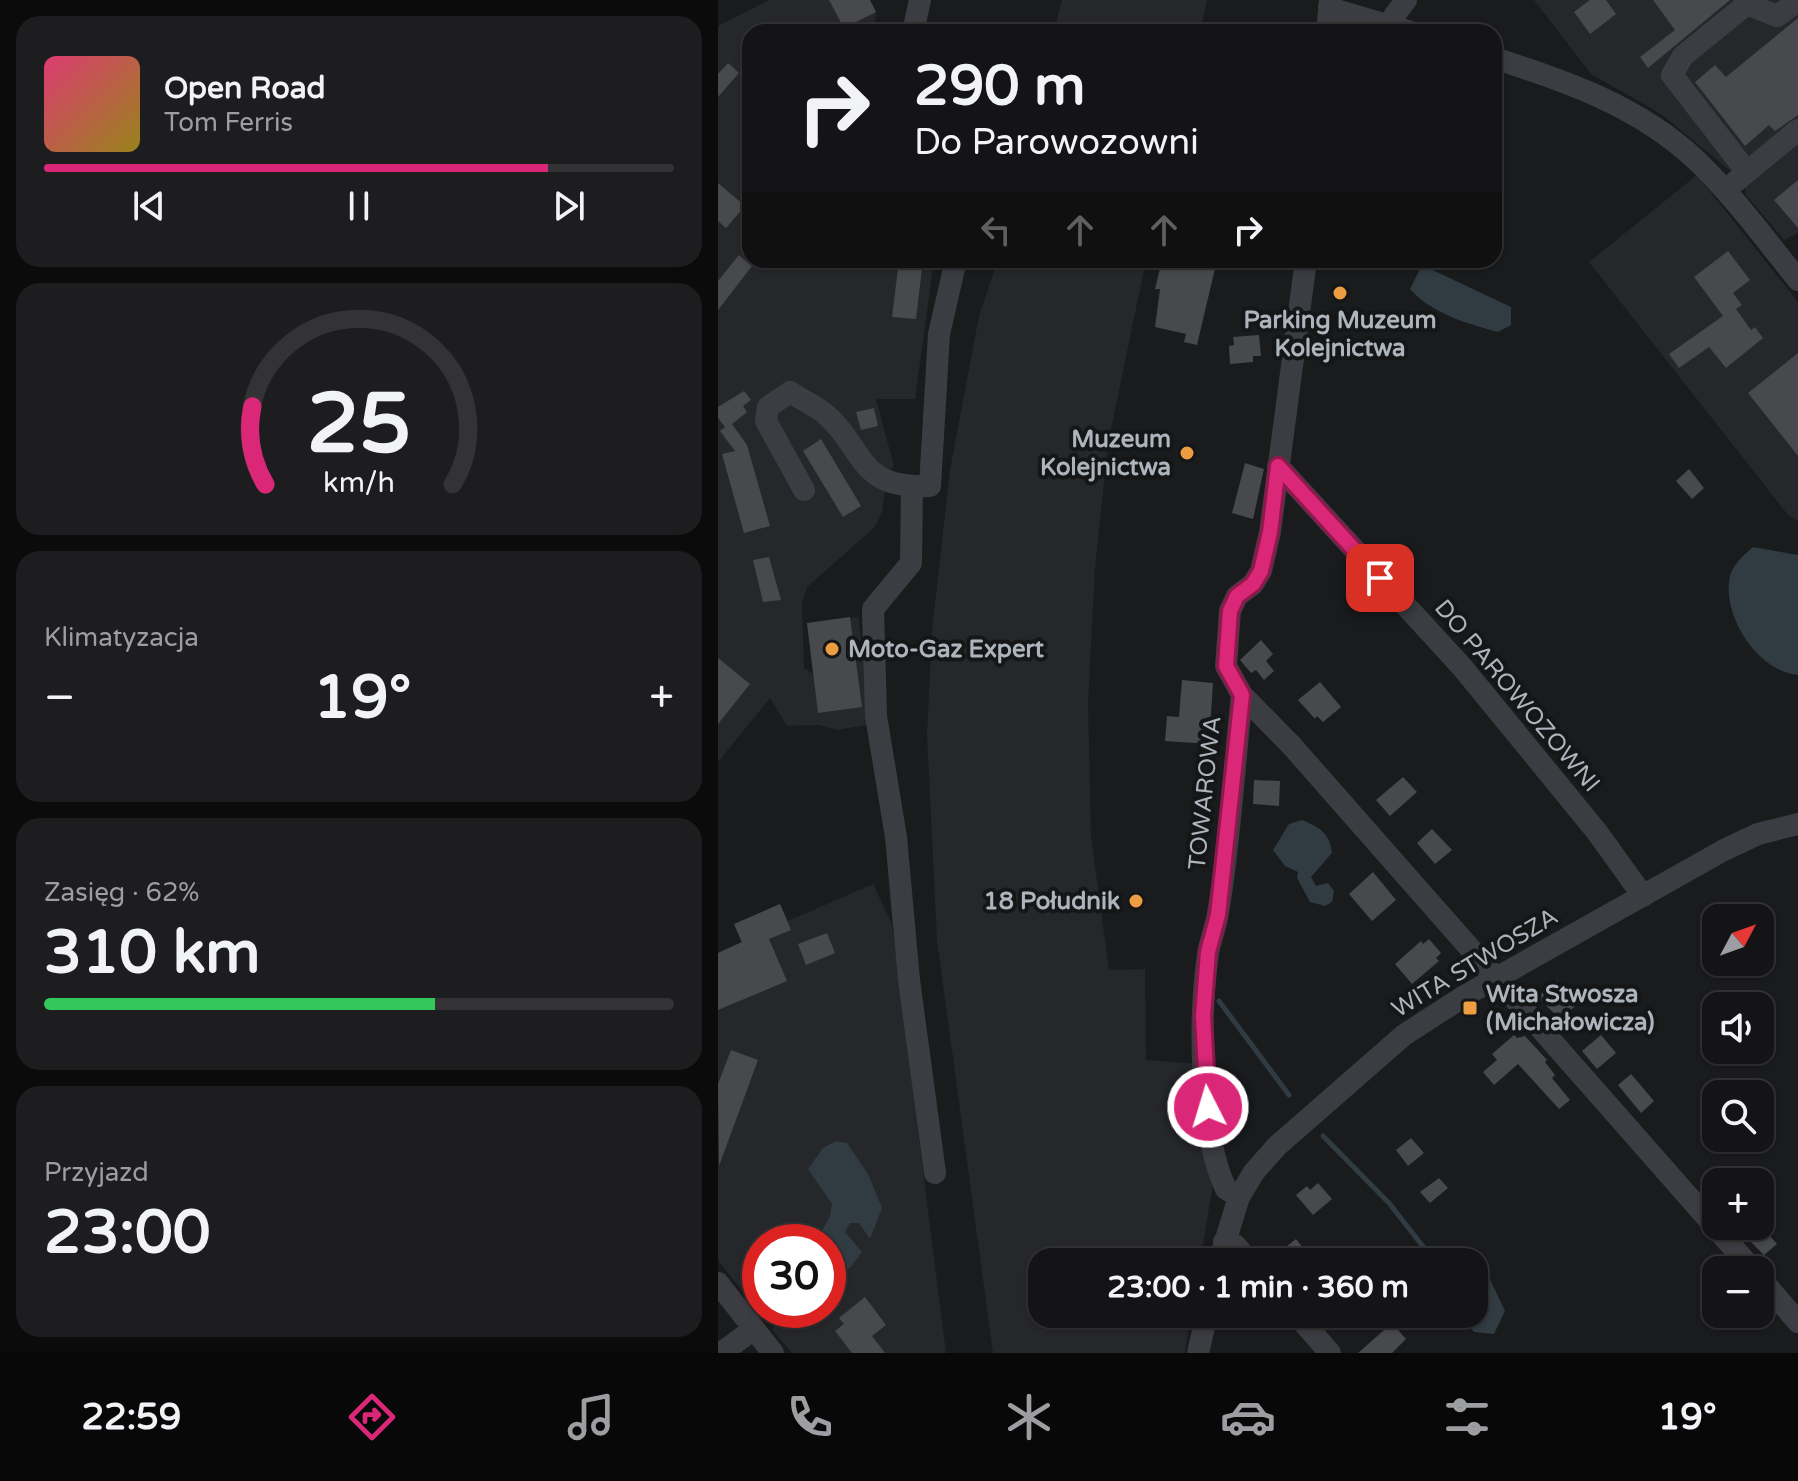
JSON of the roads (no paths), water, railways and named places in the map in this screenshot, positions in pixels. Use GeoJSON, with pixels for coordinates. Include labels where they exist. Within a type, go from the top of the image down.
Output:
{"type":"FeatureCollection","features":[{"type":"Feature","properties":{"kind":"street"},"geometry":{"type":"LineString","coordinates":[[915,24],[920,0]]}},
{"type":"Feature","properties":{"kind":"street"},"geometry":{"type":"LineString","coordinates":[[1399,24],[1394,16],[1406,0]]}},
{"type":"Feature","properties":{"kind":"street"},"geometry":{"type":"LineString","coordinates":[[1747,172],[1672,75],[1683,56],[1748,2],[1777,16],[1798,1]]}},
{"type":"Feature","properties":{"kind":"street"},"geometry":{"type":"LineString","coordinates":[[1328,24],[1330,4],[1388,24]]}},
{"type":"Feature","properties":{"kind":"street"},"geometry":{"type":"LineString","coordinates":[[1502,61],[1579,86],[1670,138],[1725,190],[1798,280]]}},
{"type":"Feature","properties":{"kind":"street"},"geometry":{"type":"LineString","coordinates":[[1725,190],[1798,130]]}},
{"type":"Feature","properties":{"kind":"street"},"geometry":{"type":"LineString","coordinates":[[804,490],[766,421],[768,407],[790,392],[824,413],[867,470],[912,487],[930,486],[939,334],[954,268]]}},
{"type":"Feature","properties":{"kind":"street","name":"TOWAROWA"},"geometry":{"type":"LineString","coordinates":[[1239,1197],[1226,1189],[1214,1151],[1206,1085],[1203,1016],[1208,952],[1218,915],[1242,695],[1226,666],[1230,611],[1237,596],[1253,584],[1261,571],[1270,532],[1305,268]]}},
{"type":"Feature","properties":{"kind":"street","name":"DO PAROWOZOWNI"},"geometry":{"type":"LineString","coordinates":[[1278,466],[1462,667],[1597,832],[1643,896]]}},
{"type":"Feature","properties":{"kind":"street"},"geometry":{"type":"LineString","coordinates":[[912,487],[911,563],[873,609],[876,701],[896,837],[909,980],[935,1173]]}},
{"type":"Feature","properties":{"kind":"street"},"geometry":{"type":"LineString","coordinates":[[1242,695],[1292,746],[1741,1256]]}},
{"type":"Feature","properties":{"kind":"street","name":"WITA STWOSZA"},"geometry":{"type":"LineString","coordinates":[[1223,1248],[1239,1197],[1254,1172],[1277,1146],[1371,1062],[1430,1016],[1724,850],[1758,834],[1798,824]]}},
{"type":"Feature","properties":{"kind":"street"},"geometry":{"type":"LineString","coordinates":[[718,1283],[773,1353]]}},
{"type":"Feature","properties":{"kind":"street"},"geometry":{"type":"LineString","coordinates":[[1774,1294],[1798,1322]]}},
{"type":"Feature","properties":{"kind":"street"},"geometry":{"type":"LineString","coordinates":[[1198,1353],[1204,1328]]}},
{"type":"Feature","properties":{"kind":"street"},"geometry":{"type":"LineString","coordinates":[[1308,1328],[1330,1353]]}},
{"type":"Feature","properties":{"kind":"street"},"geometry":{"type":"LineString","coordinates":[[721,1353],[754,1329]]}},
{"type":"Feature","properties":{"kind":"waterway"},"geometry":{"type":"LineString","coordinates":[[1219,1001],[1289,1095]]}},
{"type":"Feature","properties":{"kind":"waterway"},"geometry":{"type":"LineString","coordinates":[[1323,1136],[1389,1203],[1424,1248]]}},
{"type":"Feature","properties":{"kind":"place","name":"Parking Muzeum Kolejnictwa"},"geometry":{"type":"Point","coordinates":[1340,293]}},
{"type":"Feature","properties":{"kind":"place","name":"Muzeum Kolejnictwa"},"geometry":{"type":"Point","coordinates":[1187,453]}},
{"type":"Feature","properties":{"kind":"place","name":"Moto-Gaz Expert"},"geometry":{"type":"Point","coordinates":[832,649]}},
{"type":"Feature","properties":{"kind":"place","name":"18 Południk"},"geometry":{"type":"Point","coordinates":[1136,901]}},
{"type":"Feature","properties":{"kind":"place","name":"Wita Stwosza (Michałowicza)"},"geometry":{"type":"Point","coordinates":[1470,1008]}}]}
